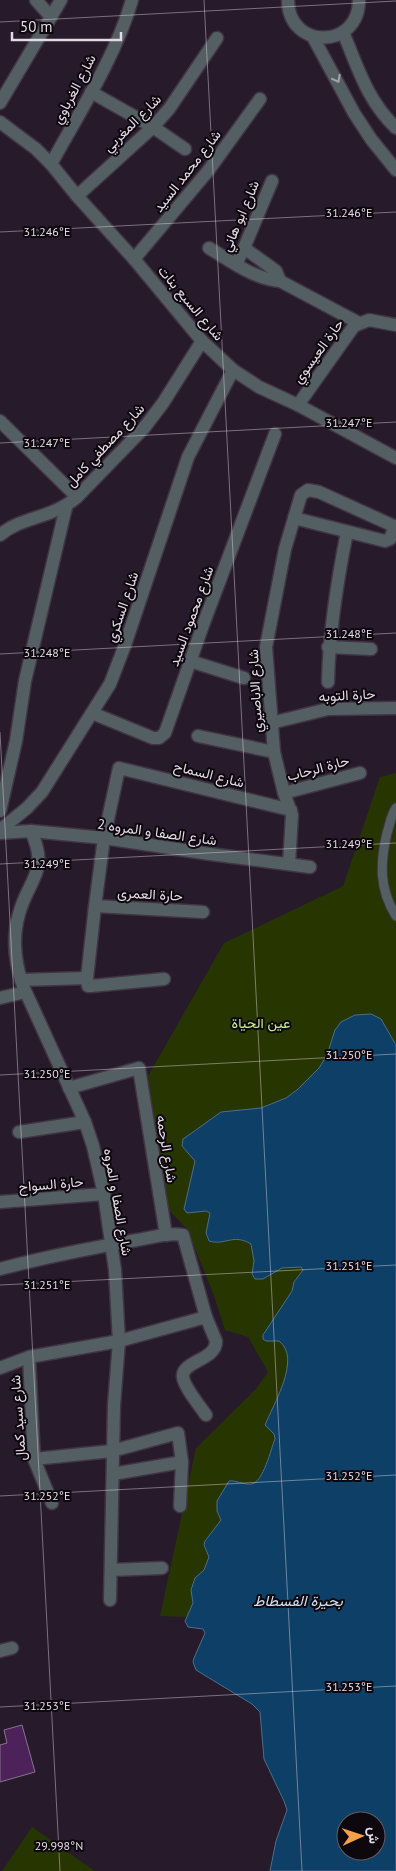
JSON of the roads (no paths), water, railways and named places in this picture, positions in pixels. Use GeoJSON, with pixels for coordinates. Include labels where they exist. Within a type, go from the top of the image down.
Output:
{"type":"FeatureCollection","features":[{"type":"Feature","properties":{"kind":"street"},"geometry":{"type":"LineString","coordinates":[[36,0],[51,17]]}},
{"type":"Feature","properties":{"kind":"street"},"geometry":{"type":"LineString","coordinates":[[0,103],[61,0]]}},
{"type":"Feature","properties":{"kind":"street","name":"شارع الغرباوي"},"geometry":{"type":"LineString","coordinates":[[50,164],[91,92],[126,19],[132,0]]}},
{"type":"Feature","properties":{"kind":"street"},"geometry":{"type":"LineString","coordinates":[[288,0],[291,17],[296,26],[313,36],[324,38],[334,36],[351,26],[356,17],[359,0]]}},
{"type":"Feature","properties":{"kind":"street"},"geometry":{"type":"LineString","coordinates":[[343,32],[371,98],[384,116],[396,128]]}},
{"type":"Feature","properties":{"kind":"street"},"geometry":{"type":"LineString","coordinates":[[313,36],[358,119],[371,139],[396,170]]}},
{"type":"Feature","properties":{"kind":"street","name":"شارع المغربي"},"geometry":{"type":"LineString","coordinates":[[77,196],[153,127],[169,109],[217,38]]}},
{"type":"Feature","properties":{"kind":"street"},"geometry":{"type":"LineString","coordinates":[[91,92],[153,127],[185,149]]}},
{"type":"Feature","properties":{"kind":"street","name":"شارع محمد السيد"},"geometry":{"type":"LineString","coordinates":[[134,259],[208,171],[260,99]]}},
{"type":"Feature","properties":{"kind":"street","name":"شارع السبع بنات"},"geometry":{"type":"LineString","coordinates":[[0,122],[36,149],[134,259],[202,341],[233,370],[259,387],[298,405],[396,458]]}},
{"type":"Feature","properties":{"kind":"street","name":"شارع ابو هاني"},"geometry":{"type":"LineString","coordinates":[[236,264],[272,181]]}},
{"type":"Feature","properties":{"kind":"street"},"geometry":{"type":"LineString","coordinates":[[209,248],[236,264],[266,279],[280,281],[359,323]]}},
{"type":"Feature","properties":{"kind":"street"},"geometry":{"type":"LineString","coordinates":[[244,248],[272,268],[280,281]]}},
{"type":"Feature","properties":{"kind":"street","name":"حارة العيسوي"},"geometry":{"type":"LineString","coordinates":[[298,405],[350,330],[359,323],[374,320],[396,326]]}},
{"type":"Feature","properties":{"kind":"street","name":"شارع مصطفي كامل"},"geometry":{"type":"LineString","coordinates":[[0,535],[21,523],[66,507],[77,498],[144,428],[163,403],[202,341]]}},
{"type":"Feature","properties":{"kind":"street","name":"شارع السكري"},"geometry":{"type":"LineString","coordinates":[[0,831],[28,808],[42,792],[110,684],[125,645],[188,457],[233,370]]}},
{"type":"Feature","properties":{"kind":"street"},"geometry":{"type":"LineString","coordinates":[[0,421],[77,498]]}},
{"type":"Feature","properties":{"kind":"street","name":"شارع محمود السيد"},"geometry":{"type":"LineString","coordinates":[[92,713],[153,738],[163,736],[275,434]]}},
{"type":"Feature","properties":{"kind":"street","name":"شارع الاباصيري"},"geometry":{"type":"LineString","coordinates":[[289,864],[292,815],[284,793],[274,752],[266,647],[285,549],[301,495],[308,490],[319,492],[396,526]]}},
{"type":"Feature","properties":{"kind":"street"},"geometry":{"type":"LineString","coordinates":[[0,811],[6,757],[66,507]]}},
{"type":"Feature","properties":{"kind":"street"},"geometry":{"type":"LineString","coordinates":[[294,518],[388,541],[396,526]]}},
{"type":"Feature","properties":{"kind":"street"},"geometry":{"type":"LineString","coordinates":[[328,682],[328,647],[334,601],[347,532]]}},
{"type":"Feature","properties":{"kind":"street"},"geometry":{"type":"LineString","coordinates":[[328,647],[371,649]]}},
{"type":"Feature","properties":{"kind":"street"},"geometry":{"type":"LineString","coordinates":[[190,661],[244,678]]}},
{"type":"Feature","properties":{"kind":"street","name":"حارة التوبه"},"geometry":{"type":"LineString","coordinates":[[271,723],[328,709],[396,708]]}},
{"type":"Feature","properties":{"kind":"street"},"geometry":{"type":"LineString","coordinates":[[198,736],[274,752]]}},
{"type":"Feature","properties":{"kind":"street","name":"شارع السماح"},"geometry":{"type":"LineString","coordinates":[[104,838],[120,768],[290,810]]}},
{"type":"Feature","properties":{"kind":"street","name":"حارة الرحاب"},"geometry":{"type":"LineString","coordinates":[[284,793],[360,773]]}},
{"type":"Feature","properties":{"kind":"street","name":"شارع الصفا و المروه 2"},"geometry":{"type":"LineString","coordinates":[[0,831],[31,831],[104,838],[310,867]]}},
{"type":"Feature","properties":{"kind":"street","name":"شارع الصفا و المروه"},"geometry":{"type":"LineString","coordinates":[[31,831],[36,842],[38,865],[36,877],[19,913],[16,930],[16,964],[25,992],[85,1122],[93,1146],[104,1194],[115,1270],[119,1341],[112,1451],[110,1600]]}},
{"type":"Feature","properties":{"kind":"street"},"geometry":{"type":"LineString","coordinates":[[104,838],[94,906],[87,978],[88,986],[164,979]]}},
{"type":"Feature","properties":{"kind":"street","name":"حارة العمرى"},"geometry":{"type":"LineString","coordinates":[[94,906],[203,912]]}},
{"type":"Feature","properties":{"kind":"street"},"geometry":{"type":"LineString","coordinates":[[20,980],[87,978]]}},
{"type":"Feature","properties":{"kind":"street"},"geometry":{"type":"LineString","coordinates":[[0,998],[25,992]]}},
{"type":"Feature","properties":{"kind":"street","name":"شارع الرحمه"},"geometry":{"type":"LineString","coordinates":[[69,1088],[139,1068],[166,1235]]}},
{"type":"Feature","properties":{"kind":"street"},"geometry":{"type":"LineString","coordinates":[[19,1132],[85,1122]]}},
{"type":"Feature","properties":{"kind":"street","name":"حارة السواح"},"geometry":{"type":"LineString","coordinates":[[0,1202],[104,1194]]}},
{"type":"Feature","properties":{"kind":"street"},"geometry":{"type":"LineString","coordinates":[[0,1269],[111,1244],[166,1235],[183,1235],[206,1317],[216,1342],[214,1349],[185,1370],[182,1376],[206,1415]]}},
{"type":"Feature","properties":{"kind":"street"},"geometry":{"type":"LineString","coordinates":[[0,1368],[29,1357],[119,1341],[206,1317]]}},
{"type":"Feature","properties":{"kind":"street","name":"شارع سيد كمال"},"geometry":{"type":"LineString","coordinates":[[29,1357],[34,1459],[52,1503]]}},
{"type":"Feature","properties":{"kind":"street"},"geometry":{"type":"LineString","coordinates":[[34,1459],[112,1451],[178,1433],[182,1462],[180,1506]]}},
{"type":"Feature","properties":{"kind":"street"},"geometry":{"type":"LineString","coordinates":[[113,1474],[182,1462]]}},
{"type":"Feature","properties":{"kind":"street"},"geometry":{"type":"LineString","coordinates":[[111,1570],[162,1568]]}},
{"type":"Feature","properties":{"kind":"lane"},"geometry":{"type":"LineString","coordinates":[[396,808],[392,814],[383,850],[382,873],[386,896],[396,916]]}},
{"type":"Feature","properties":{"kind":"water","name":"بحيرة الفسطاط"},"geometry":{"type":"Polygon","coordinates":[[[371,1014],[381,1019],[396,1045],[396,1871],[270,1871],[276,1841],[287,1810],[264,1759],[260,1712],[252,1704],[196,1670],[193,1662],[205,1633],[203,1629],[188,1627],[185,1621],[193,1603],[191,1590],[195,1578],[204,1570],[209,1557],[204,1545],[205,1541],[221,1520],[217,1511],[217,1501],[229,1481],[249,1484],[256,1482],[260,1478],[269,1457],[275,1439],[274,1434],[265,1425],[284,1382],[288,1358],[285,1349],[279,1341],[266,1341],[263,1339],[263,1335],[292,1291],[294,1282],[303,1270],[301,1267],[282,1268],[263,1279],[255,1279],[252,1274],[254,1261],[251,1244],[239,1240],[209,1241],[206,1233],[210,1213],[206,1211],[187,1213],[184,1209],[195,1161],[182,1146],[183,1139],[221,1112],[261,1108],[286,1098],[297,1090],[319,1068],[327,1055],[335,1030],[341,1022],[355,1015],[371,1014]]]}},
{"type":"Feature","properties":{"kind":"park label","name":"عين الحياة"},"geometry":{"type":"Point","coordinates":[261,1023]}}]}
